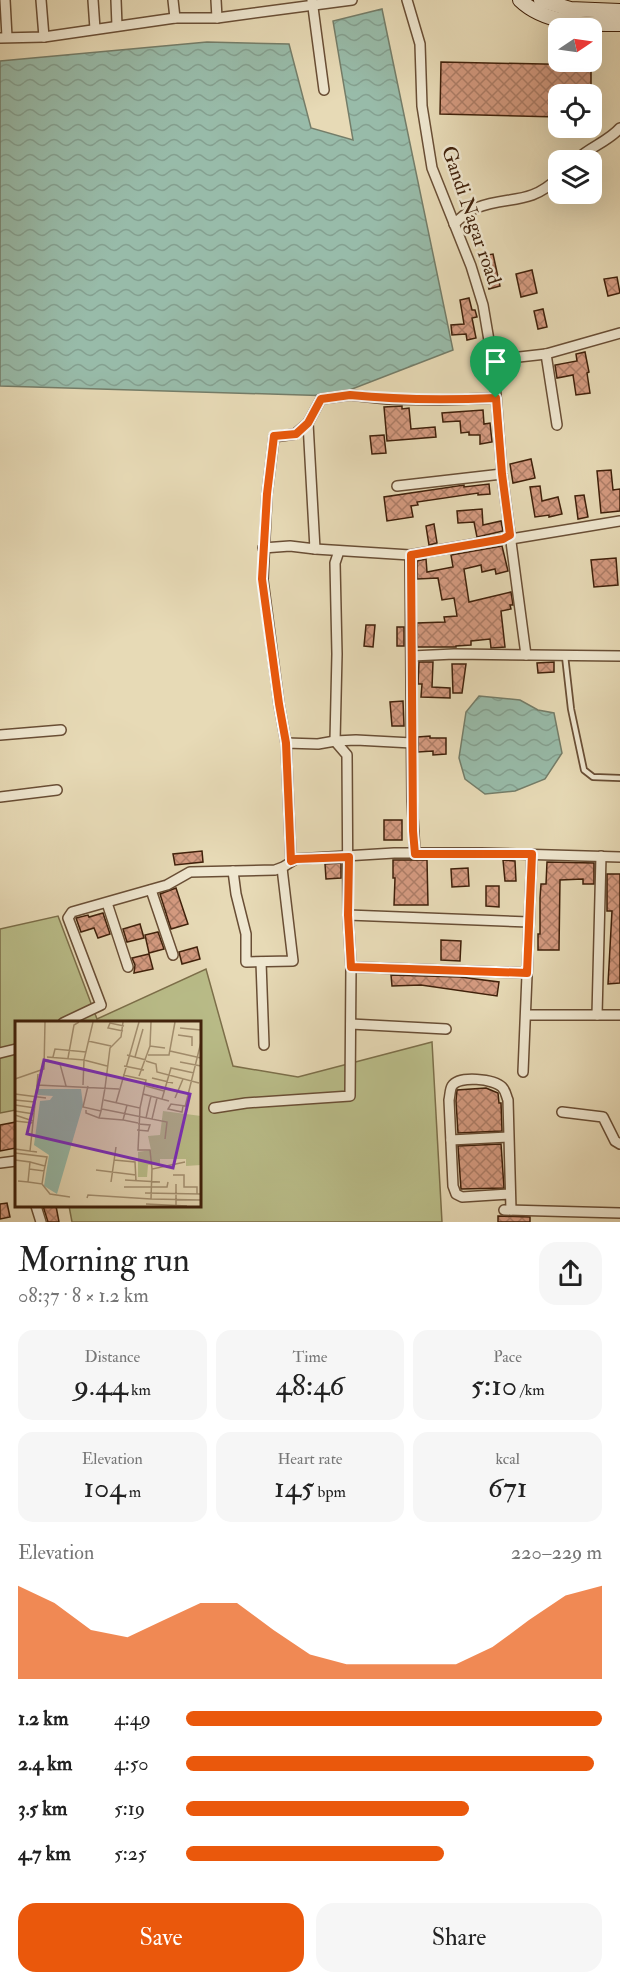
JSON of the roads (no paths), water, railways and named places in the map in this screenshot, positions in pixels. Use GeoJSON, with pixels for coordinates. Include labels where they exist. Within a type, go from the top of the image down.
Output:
{"type":"FeatureCollection","features":[{"type":"Feature","properties":{"kind":"street"},"geometry":{"type":"LineString","coordinates":[[5,0],[3,38],[44,37],[175,18],[217,18],[312,3],[352,0]]}},
{"type":"Feature","properties":{"kind":"street"},"geometry":{"type":"LineString","coordinates":[[41,0],[44,37]]}},
{"type":"Feature","properties":{"kind":"street"},"geometry":{"type":"LineString","coordinates":[[93,0],[95,29]]}},
{"type":"Feature","properties":{"kind":"street"},"geometry":{"type":"LineString","coordinates":[[116,0],[117,26]]}},
{"type":"Feature","properties":{"kind":"street"},"geometry":{"type":"LineString","coordinates":[[173,0],[175,18]]}},
{"type":"Feature","properties":{"kind":"street"},"geometry":{"type":"LineString","coordinates":[[216,0],[217,18]]}},
{"type":"Feature","properties":{"kind":"street"},"geometry":{"type":"LineString","coordinates":[[267,0],[269,11]]}},
{"type":"Feature","properties":{"kind":"street","name":"Gandi Nagar road"},"geometry":{"type":"LineString","coordinates":[[407,0],[420,44],[422,106],[432,168],[471,266],[483,305],[494,365],[502,474],[526,655]]}},
{"type":"Feature","properties":{"kind":"street"},"geometry":{"type":"LineString","coordinates":[[520,0],[528,8],[551,18],[588,24],[620,24]]}},
{"type":"Feature","properties":{"kind":"street"},"geometry":{"type":"LineString","coordinates":[[541,0],[570,9],[620,11]]}},
{"type":"Feature","properties":{"kind":"street"},"geometry":{"type":"LineString","coordinates":[[312,3],[324,90]]}},
{"type":"Feature","properties":{"kind":"street"},"geometry":{"type":"LineString","coordinates":[[588,150],[614,135],[620,128]]}},
{"type":"Feature","properties":{"kind":"street"},"geometry":{"type":"LineString","coordinates":[[454,225],[467,212],[476,208],[532,196],[548,188]]}},
{"type":"Feature","properties":{"kind":"street"},"geometry":{"type":"LineString","coordinates":[[494,365],[546,354],[620,333]]}},
{"type":"Feature","properties":{"kind":"street"},"geometry":{"type":"LineString","coordinates":[[546,354],[557,425]]}},
{"type":"Feature","properties":{"kind":"street"},"geometry":{"type":"LineString","coordinates":[[291,861],[286,743],[262,579],[274,436],[296,434],[308,423],[321,399],[350,395],[387,399],[496,398]]}},
{"type":"Feature","properties":{"kind":"street"},"geometry":{"type":"LineString","coordinates":[[308,423],[315,549]]}},
{"type":"Feature","properties":{"kind":"street"},"geometry":{"type":"LineString","coordinates":[[397,486],[502,474]]}},
{"type":"Feature","properties":{"kind":"street"},"geometry":{"type":"LineString","coordinates":[[264,548],[290,546],[411,555],[510,537],[620,522]]}},
{"type":"Feature","properties":{"kind":"street"},"geometry":{"type":"LineString","coordinates":[[214,1108],[246,1103],[350,1096],[351,967],[348,915],[347,755],[335,741],[337,654],[335,563],[339,550]]}},
{"type":"Feature","properties":{"kind":"street"},"geometry":{"type":"LineString","coordinates":[[411,555],[412,801],[415,854]]}},
{"type":"Feature","properties":{"kind":"street"},"geometry":{"type":"LineString","coordinates":[[412,656],[454,654],[620,656]]}},
{"type":"Feature","properties":{"kind":"street"},"geometry":{"type":"LineString","coordinates":[[0,735],[62,730]]}},
{"type":"Feature","properties":{"kind":"street"},"geometry":{"type":"LineString","coordinates":[[286,743],[318,744],[335,741],[412,743]]}},
{"type":"Feature","properties":{"kind":"street"},"geometry":{"type":"LineString","coordinates":[[0,797],[57,790]]}},
{"type":"Feature","properties":{"kind":"street"},"geometry":{"type":"LineString","coordinates":[[67,1021],[100,1005],[72,934],[68,918],[72,912],[167,885],[190,872],[246,872],[282,868],[296,859],[394,853],[620,857]]}},
{"type":"Feature","properties":{"kind":"street"},"geometry":{"type":"LineString","coordinates":[[523,1072],[532,854]]}},
{"type":"Feature","properties":{"kind":"street"},"geometry":{"type":"LineString","coordinates":[[597,1015],[601,856]]}},
{"type":"Feature","properties":{"kind":"street"},"geometry":{"type":"LineString","coordinates":[[233,871],[246,934],[246,962],[293,961],[282,868]]}},
{"type":"Feature","properties":{"kind":"street"},"geometry":{"type":"LineString","coordinates":[[152,890],[173,955]]}},
{"type":"Feature","properties":{"kind":"street"},"geometry":{"type":"LineString","coordinates":[[107,903],[128,967]]}},
{"type":"Feature","properties":{"kind":"street"},"geometry":{"type":"LineString","coordinates":[[348,915],[529,922]]}},
{"type":"Feature","properties":{"kind":"street"},"geometry":{"type":"LineString","coordinates":[[261,962],[264,1045]]}},
{"type":"Feature","properties":{"kind":"street"},"geometry":{"type":"LineString","coordinates":[[351,967],[527,973]]}},
{"type":"Feature","properties":{"kind":"street"},"geometry":{"type":"LineString","coordinates":[[526,1015],[620,1015]]}},
{"type":"Feature","properties":{"kind":"street"},"geometry":{"type":"LineString","coordinates":[[351,1024],[446,1029]]}},
{"type":"Feature","properties":{"kind":"street"},"geometry":{"type":"LineString","coordinates":[[0,1053],[15,1049]]}},
{"type":"Feature","properties":{"kind":"street"},"geometry":{"type":"LineString","coordinates":[[509,1194],[462,1197],[456,1194],[453,1186],[449,1100],[451,1086],[456,1082],[488,1080],[505,1090],[508,1100],[509,1194],[507,1210],[620,1214]]}},
{"type":"Feature","properties":{"kind":"street"},"geometry":{"type":"LineString","coordinates":[[562,1112],[603,1117],[615,1141],[620,1144]]}},
{"type":"Feature","properties":{"kind":"street"},"geometry":{"type":"LineString","coordinates":[[450,1140],[508,1137]]}},
{"type":"Feature","properties":{"kind":"street"},"geometry":{"type":"LineString","coordinates":[[0,1163],[15,1161]]}},
{"type":"Feature","properties":{"kind":"street"},"geometry":{"type":"LineString","coordinates":[[36,1207],[40,1222]]}},
{"type":"Feature","properties":{"kind":"street"},"geometry":{"type":"LineString","coordinates":[[539,1210],[540,1222]]}},
{"type":"Feature","properties":{"kind":"lane"},"geometry":{"type":"LineString","coordinates":[[565,656],[571,709],[584,770],[593,777],[620,778]]}},
{"type":"Feature","properties":{"kind":"water"},"geometry":{"type":"Polygon","coordinates":[[[382,9],[453,350],[334,396],[0,386],[0,61],[207,42],[289,44],[311,128],[353,140],[333,21],[382,9]]]}},
{"type":"Feature","properties":{"kind":"water"},"geometry":{"type":"Polygon","coordinates":[[[479,696],[520,700],[538,710],[554,713],[562,753],[545,779],[515,791],[485,794],[465,779],[459,758],[466,712],[479,696]]]}}]}
